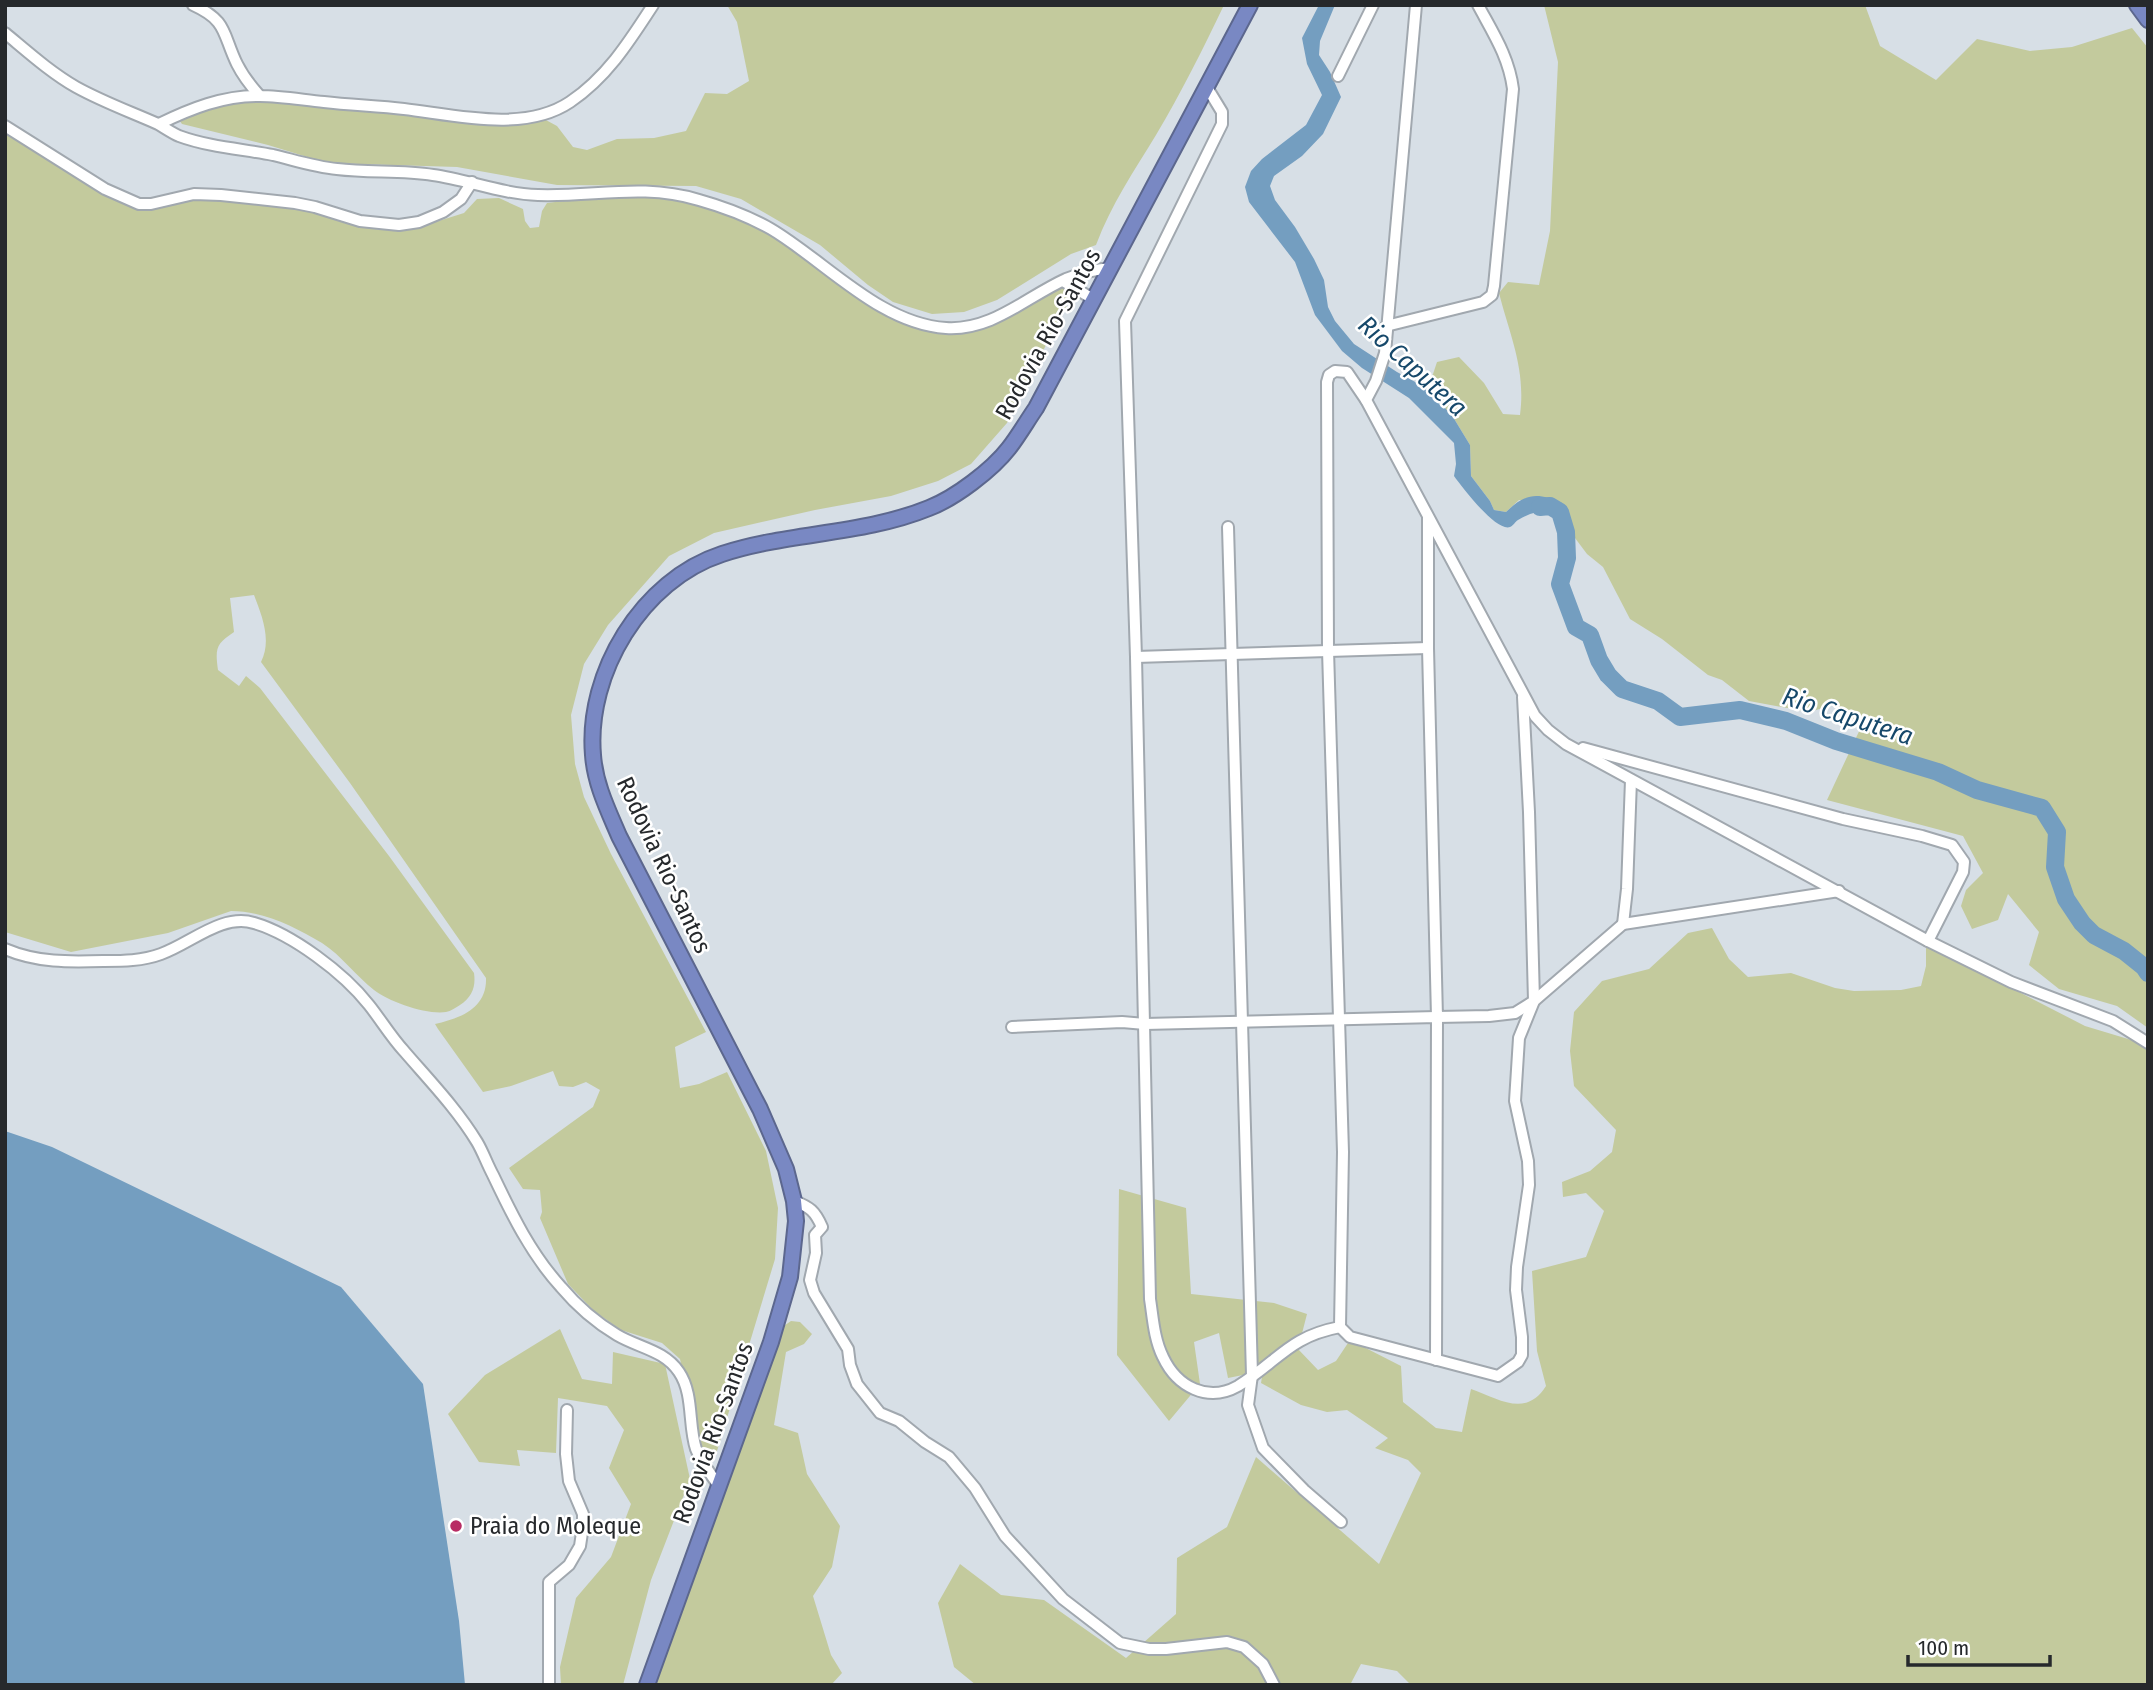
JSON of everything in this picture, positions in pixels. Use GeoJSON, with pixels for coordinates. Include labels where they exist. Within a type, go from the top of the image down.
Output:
{"type":"FeatureCollection","features":[{"type":"Feature","properties":{"kind":"highway","name":"Rodovia Rio-Santos"},"geometry":{"type":"LineString","coordinates":[[647,1685],[771,1342],[795,1246],[794,1201],[786,1169],[760,1109],[619,836],[600,793],[593,756],[594,718],[604,675],[624,636],[643,609],[664,587],[691,568],[720,555],[766,542],[855,528],[930,508],[987,470],[1009,449],[1036,408],[1112,268],[1250,5]]}},
{"type":"Feature","properties":{"kind":"highway"},"geometry":{"type":"LineString","coordinates":[[2137,5],[2148,20]]}},
{"type":"Feature","properties":{"kind":"street"},"geometry":{"type":"LineString","coordinates":[[193,5],[211,13],[220,24],[245,79],[259,95]]}},
{"type":"Feature","properties":{"kind":"street"},"geometry":{"type":"LineString","coordinates":[[159,124],[215,101],[259,95],[475,119],[503,120],[549,113],[569,103],[611,66],[653,5]]}},
{"type":"Feature","properties":{"kind":"street"},"geometry":{"type":"LineString","coordinates":[[1338,76],[1373,5]]}},
{"type":"Feature","properties":{"kind":"street"},"geometry":{"type":"LineString","coordinates":[[1366,400],[1376,381],[1385,353],[1416,5]]}},
{"type":"Feature","properties":{"kind":"street"},"geometry":{"type":"LineString","coordinates":[[1386,326],[1483,302],[1489,299],[1494,286],[1513,89],[1511,71],[1504,51],[1478,5]]}},
{"type":"Feature","properties":{"kind":"street"},"geometry":{"type":"LineString","coordinates":[[5,33],[37,61],[76,87],[131,114],[159,124],[177,135],[202,142],[276,156],[315,167],[430,174],[536,195],[628,190],[674,192],[703,201],[745,215],[772,230],[880,304],[901,316],[929,325],[946,328],[970,327],[988,322],[1063,281],[1094,270],[1112,268]]}},
{"type":"Feature","properties":{"kind":"street"},"geometry":{"type":"LineString","coordinates":[[1208,89],[1222,112],[1222,124],[1125,321],[1136,657],[1150,1299],[1156,1337],[1163,1357],[1184,1384],[1195,1391],[1208,1393],[1225,1392],[1304,1337],[1340,1327]]}},
{"type":"Feature","properties":{"kind":"street"},"geometry":{"type":"LineString","coordinates":[[5,126],[104,189],[139,204],[151,204],[194,194],[221,195],[295,203],[360,221],[399,225],[419,222],[443,212],[461,199],[472,182]]}},
{"type":"Feature","properties":{"kind":"street"},"geometry":{"type":"LineString","coordinates":[[1063,281],[1093,299]]}},
{"type":"Feature","properties":{"kind":"street"},"geometry":{"type":"LineString","coordinates":[[1522,694],[1530,812],[1534,1002],[1519,1038],[1515,1068],[1515,1101],[1528,1161],[1530,1185],[1517,1266],[1516,1290],[1522,1355],[1518,1362],[1498,1376],[1350,1337],[1340,1327],[1343,1152],[1328,650],[1327,382],[1329,375],[1341,370],[1348,372],[1366,400],[1522,694],[1535,716],[1548,730],[1566,744],[1928,941],[2011,982],[2113,1021],[2148,1042]]}},
{"type":"Feature","properties":{"kind":"street"},"geometry":{"type":"LineString","coordinates":[[1428,516],[1428,648],[1437,1017],[1436,1360]]}},
{"type":"Feature","properties":{"kind":"street"},"geometry":{"type":"LineString","coordinates":[[1228,527],[1252,1375],[1248,1405],[1263,1448],[1304,1490],[1341,1522]]}},
{"type":"Feature","properties":{"kind":"street"},"geometry":{"type":"LineString","coordinates":[[1136,657],[1428,648]]}},
{"type":"Feature","properties":{"kind":"street"},"geometry":{"type":"LineString","coordinates":[[1566,744],[1843,819],[1952,845],[1965,862],[1963,872],[1928,941]]}},
{"type":"Feature","properties":{"kind":"street"},"geometry":{"type":"LineString","coordinates":[[1623,924],[1632,780]]}},
{"type":"Feature","properties":{"kind":"street"},"geometry":{"type":"LineString","coordinates":[[1012,1027],[1122,1022],[1145,1024],[1489,1016],[1515,1013],[1534,1002],[1623,924],[1839,891]]}},
{"type":"Feature","properties":{"kind":"street"},"geometry":{"type":"LineString","coordinates":[[5,950],[20,956],[64,963],[139,960],[162,954],[219,925],[250,922],[272,929],[330,968],[368,1004],[397,1044],[461,1119],[477,1142],[527,1241],[539,1261],[563,1290],[598,1323],[620,1336],[662,1354],[672,1362],[682,1376],[687,1394],[696,1449],[718,1485]]}},
{"type":"Feature","properties":{"kind":"street"},"geometry":{"type":"LineString","coordinates":[[794,1201],[811,1208],[822,1227],[815,1235],[816,1254],[810,1280],[817,1300],[848,1349],[850,1365],[870,1402],[880,1413],[899,1421],[949,1457],[975,1488],[1005,1536],[1063,1599],[1120,1643],[1158,1649],[1227,1642],[1244,1647],[1263,1664],[1275,1685]]}},
{"type":"Feature","properties":{"kind":"street"},"geometry":{"type":"LineString","coordinates":[[789,1277],[811,1273]]}},
{"type":"Feature","properties":{"kind":"street"},"geometry":{"type":"LineString","coordinates":[[549,1685],[549,1582],[569,1565],[580,1546],[583,1526],[583,1514],[569,1481],[566,1454],[567,1410]]}},
{"type":"Feature","properties":{"kind":"green space"},"geometry":{"type":"Polygon","coordinates":[[[727,5],[1224,5],[1174,103],[1116,202],[1096,245],[1071,254],[997,300],[964,312],[932,314],[893,302],[820,245],[741,199],[696,186],[557,185],[457,167],[327,163],[182,124],[179,120],[222,101],[295,100],[501,124],[544,119],[557,126],[573,147],[587,150],[617,139],[654,138],[686,131],[705,93],[727,94],[749,81],[737,22],[727,5]]]}},
{"type":"Feature","properties":{"kind":"green space"},"geometry":{"type":"Polygon","coordinates":[[[1544,5],[1865,5],[1880,46],[1936,80],[1977,39],[2030,51],[2072,47],[2132,28],[2148,48],[2148,1028],[2117,1006],[2059,989],[2029,965],[2039,932],[2008,894],[1998,920],[1972,929],[1961,906],[1966,890],[1983,873],[1963,836],[1827,800],[1862,725],[1834,705],[1809,712],[1749,701],[1722,680],[1708,675],[1662,639],[1630,619],[1603,567],[1587,554],[1569,530],[1561,503],[1519,500],[1506,512],[1494,510],[1471,476],[1470,445],[1453,417],[1428,389],[1437,362],[1459,357],[1484,383],[1503,414],[1520,415],[1519,368],[1499,293],[1508,282],[1539,285],[1550,231],[1558,62],[1544,5]]]}},
{"type":"Feature","properties":{"kind":"green space"},"geometry":{"type":"Polygon","coordinates":[[[5,132],[129,204],[198,196],[315,209],[354,224],[380,230],[410,228],[464,213],[477,199],[499,198],[523,209],[525,221],[530,228],[539,227],[542,211],[547,203],[628,193],[693,201],[754,222],[862,297],[908,325],[964,334],[1063,286],[1068,295],[1066,308],[1060,307],[1055,315],[1059,319],[1007,423],[971,464],[938,481],[891,496],[714,533],[669,556],[608,625],[584,664],[571,715],[575,764],[584,797],[611,854],[706,1032],[675,1047],[680,1088],[699,1084],[727,1072],[766,1151],[778,1208],[775,1259],[717,1451],[710,1462],[703,1458],[680,1359],[662,1343],[621,1330],[594,1311],[568,1284],[540,1218],[540,1190],[523,1189],[509,1168],[593,1107],[600,1090],[586,1082],[573,1087],[559,1086],[553,1071],[511,1086],[483,1092],[438,1029],[435,1024],[463,1015],[477,1004],[482,997],[486,978],[350,783],[261,662],[266,637],[254,595],[230,598],[234,632],[218,647],[218,670],[239,686],[246,676],[260,688],[389,856],[474,973],[474,987],[468,999],[446,1012],[429,1012],[398,1003],[374,990],[322,943],[278,921],[243,912],[231,911],[168,933],[71,952],[5,932],[5,132]]]}},
{"type":"Feature","properties":{"kind":"green space"},"geometry":{"type":"Polygon","coordinates":[[[1712,928],[1729,959],[1748,977],[1791,973],[1835,988],[1854,991],[1901,990],[1921,986],[1926,966],[1926,944],[2085,1026],[2148,1045],[2148,1685],[1411,1685],[1397,1671],[1361,1664],[1350,1685],[976,1685],[954,1667],[938,1603],[960,1564],[1001,1595],[1044,1600],[1126,1658],[1176,1614],[1177,1558],[1227,1527],[1256,1457],[1379,1564],[1421,1473],[1408,1460],[1375,1448],[1388,1438],[1347,1410],[1327,1412],[1301,1405],[1261,1383],[1263,1371],[1228,1378],[1219,1333],[1194,1342],[1200,1384],[1169,1421],[1117,1355],[1119,1189],[1186,1208],[1191,1294],[1274,1303],[1307,1314],[1298,1349],[1318,1370],[1336,1361],[1350,1340],[1401,1366],[1403,1402],[1436,1428],[1462,1432],[1471,1389],[1502,1401],[1521,1404],[1538,1396],[1546,1386],[1537,1351],[1532,1271],[1586,1257],[1604,1211],[1586,1193],[1563,1197],[1562,1182],[1590,1171],[1612,1152],[1616,1130],[1574,1086],[1570,1051],[1574,1012],[1602,981],[1649,969],[1688,933],[1712,928]]]}},
{"type":"Feature","properties":{"kind":"green space"},"geometry":{"type":"Polygon","coordinates":[[[791,1321],[800,1322],[812,1334],[804,1344],[786,1352],[774,1425],[798,1433],[807,1474],[840,1526],[832,1567],[813,1596],[831,1655],[842,1673],[831,1685],[654,1685],[778,1330],[791,1321]]]}},
{"type":"Feature","properties":{"kind":"green space"},"geometry":{"type":"Polygon","coordinates":[[[560,1329],[582,1379],[612,1384],[613,1352],[665,1364],[690,1479],[651,1580],[623,1685],[561,1685],[560,1667],[576,1598],[611,1557],[631,1504],[609,1468],[624,1430],[607,1406],[558,1398],[556,1453],[517,1450],[520,1466],[479,1462],[448,1414],[485,1375],[560,1329]]]}},
{"type":"Feature","properties":{"kind":"water"},"geometry":{"type":"Polygon","coordinates":[[[1319,5],[1335,5],[1320,41],[1319,55],[1341,97],[1323,134],[1302,156],[1274,176],[1270,186],[1275,200],[1314,259],[1324,280],[1328,307],[1335,321],[1354,344],[1428,389],[1453,417],[1470,445],[1471,476],[1494,510],[1506,512],[1526,498],[1539,496],[1562,503],[1560,512],[1533,513],[1510,527],[1496,523],[1488,516],[1454,476],[1454,443],[1409,398],[1362,368],[1342,351],[1315,315],[1295,262],[1249,202],[1245,187],[1251,171],[1262,159],[1306,125],[1322,95],[1307,64],[1302,38],[1319,5]]]}},
{"type":"Feature","properties":{"kind":"water"},"geometry":{"type":"Polygon","coordinates":[[[5,1131],[52,1147],[341,1287],[423,1384],[459,1621],[465,1685],[5,1685],[5,1131]]]}},
{"type":"Feature","properties":{"kind":"waterway","name":"Rio Caputera"},"geometry":{"type":"LineString","coordinates":[[1540,507],[1550,506],[1560,512],[1566,532],[1567,558],[1560,584],[1576,627],[1590,635],[1599,660],[1608,675],[1622,689],[1658,701],[1680,717],[1740,710],[1786,721],[1836,741],[1938,772],[1977,790],[2042,808],[2057,832],[2055,867],[2066,899],[2082,923],[2094,935],[2124,951],[2148,973]]}},
{"type":"Feature","properties":{"kind":"place","name":"Praia do Moleque"},"geometry":{"type":"Point","coordinates":[456,1526]}}]}
